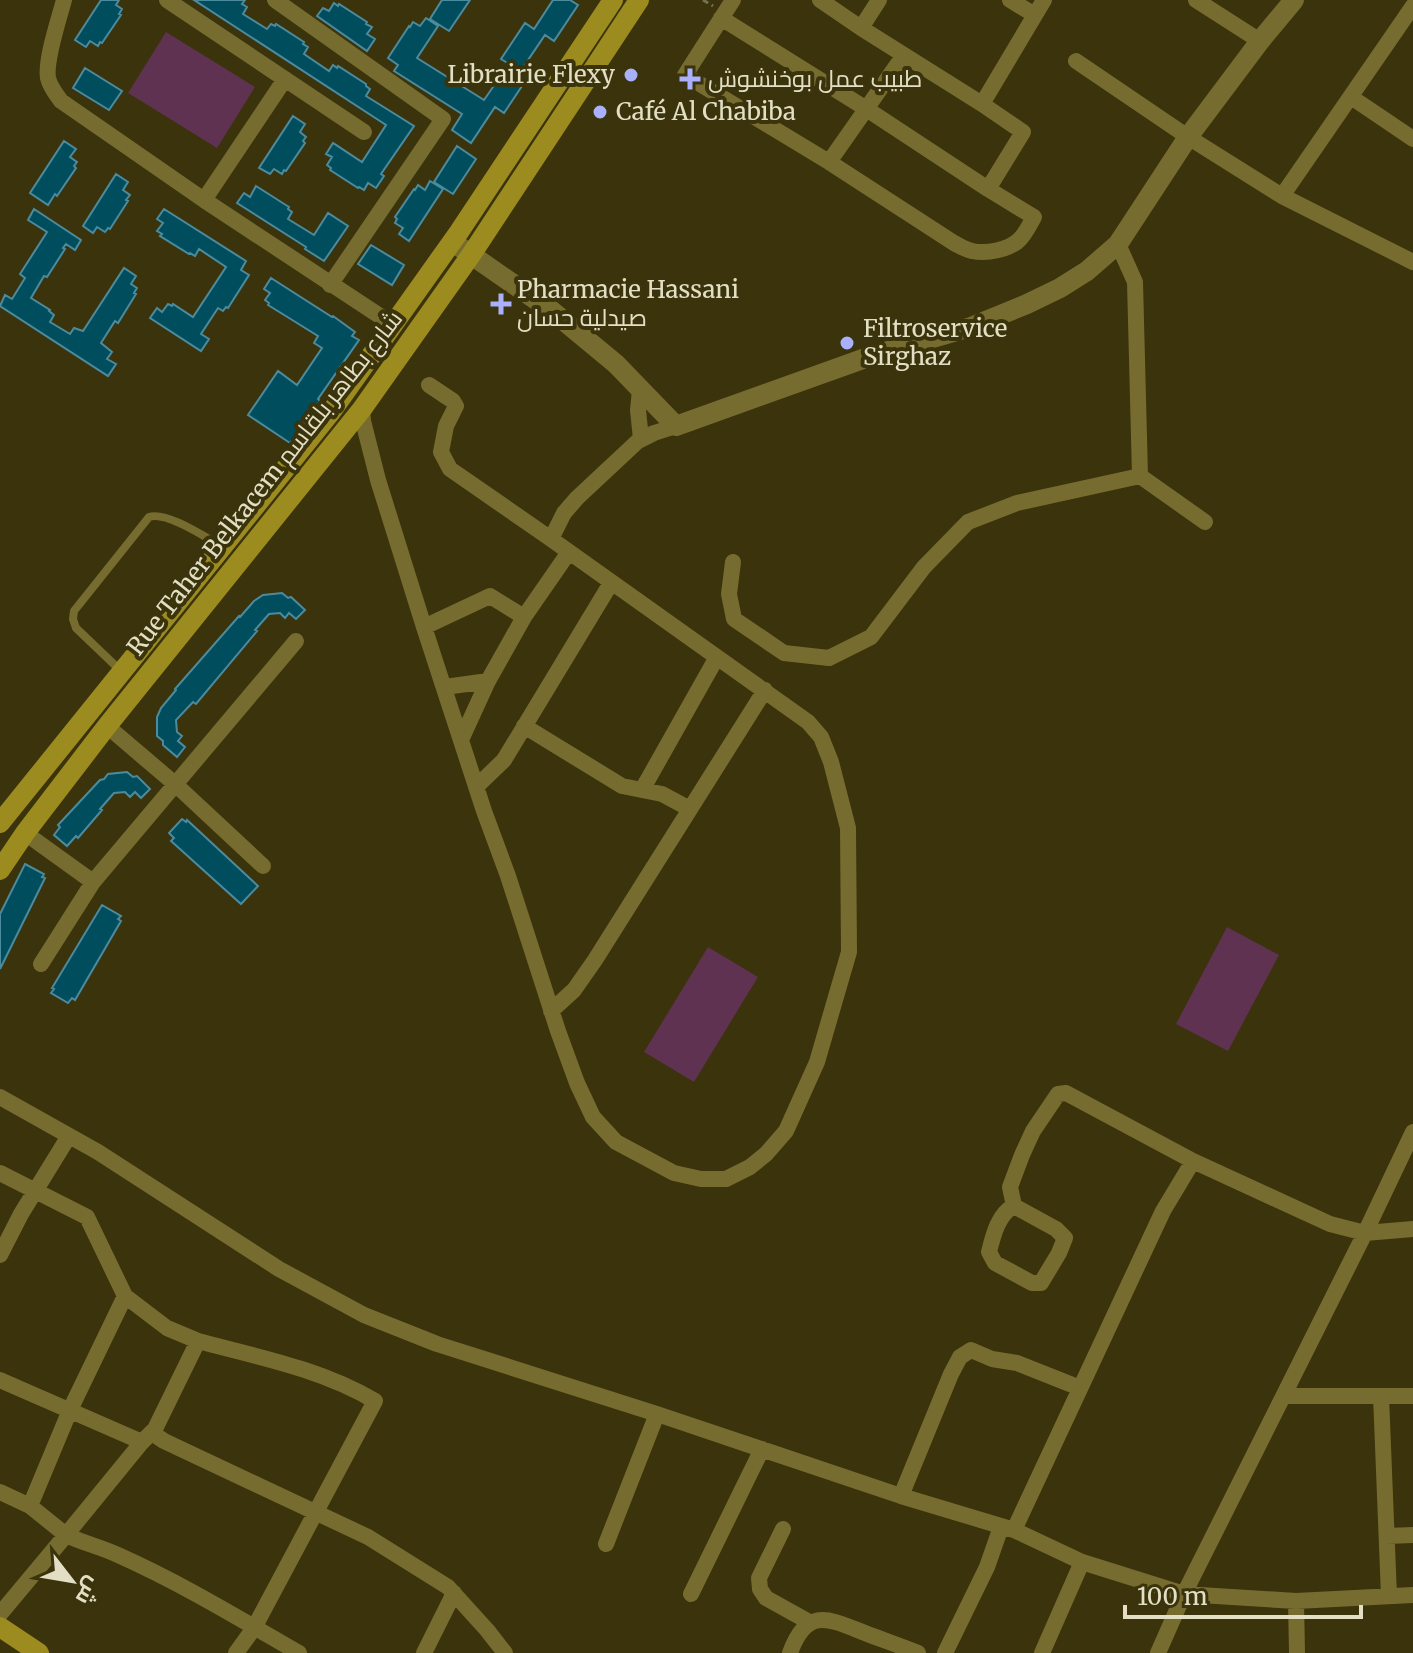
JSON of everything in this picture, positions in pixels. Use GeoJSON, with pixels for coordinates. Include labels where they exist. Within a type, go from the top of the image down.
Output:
{"type":"FeatureCollection","features":[{"type":"Feature","properties":{"kind":"main road","name":"Rue Taher Belkacem شارع بطاهر بلقاسم"},"geometry":{"type":"LineString","coordinates":[[0,823],[331,412],[452,241],[613,0]]}},
{"type":"Feature","properties":{"kind":"main road","name":"Rue Taher Belkacem شارع بطاهر بلقاسم"},"geometry":{"type":"LineString","coordinates":[[0,870],[107,726],[362,409],[471,255],[639,0]]}},
{"type":"Feature","properties":{"kind":"main road"},"geometry":{"type":"LineString","coordinates":[[0,1627],[39,1653]]}},
{"type":"Feature","properties":{"kind":"street"},"geometry":{"type":"LineString","coordinates":[[64,0],[48,77],[61,101],[392,324]]}},
{"type":"Feature","properties":{"kind":"street"},"geometry":{"type":"LineString","coordinates":[[167,0],[364,132]]}},
{"type":"Feature","properties":{"kind":"street"},"geometry":{"type":"LineString","coordinates":[[275,0],[443,119],[330,285]]}},
{"type":"Feature","properties":{"kind":"street"},"geometry":{"type":"LineString","coordinates":[[721,18],[1034,217],[1021,239],[995,250],[976,252],[954,243],[829,162],[685,75],[721,18],[733,0]]}},
{"type":"Feature","properties":{"kind":"street"},"geometry":{"type":"LineString","coordinates":[[820,0],[1023,132],[988,189]]}},
{"type":"Feature","properties":{"kind":"street"},"geometry":{"type":"LineString","coordinates":[[861,28],[879,0]]}},
{"type":"Feature","properties":{"kind":"street"},"geometry":{"type":"LineString","coordinates":[[1010,0],[1035,15]]}},
{"type":"Feature","properties":{"kind":"street"},"geometry":{"type":"LineString","coordinates":[[982,104],[1044,0]]}},
{"type":"Feature","properties":{"kind":"street"},"geometry":{"type":"LineString","coordinates":[[1196,0],[1260,41]]}},
{"type":"Feature","properties":{"kind":"street"},"geometry":{"type":"LineString","coordinates":[[551,539],[564,513],[577,498],[641,439],[874,355],[971,327],[1012,311],[1087,271],[1118,244],[1188,137],[1294,0]]}},
{"type":"Feature","properties":{"kind":"street"},"geometry":{"type":"LineString","coordinates":[[1282,196],[1413,6]]}},
{"type":"Feature","properties":{"kind":"street"},"geometry":{"type":"LineString","coordinates":[[829,162],[904,55]]}},
{"type":"Feature","properties":{"kind":"street"},"geometry":{"type":"LineString","coordinates":[[1076,61],[1282,196],[1413,262]]}},
{"type":"Feature","properties":{"kind":"street"},"geometry":{"type":"LineString","coordinates":[[204,200],[285,79]]}},
{"type":"Feature","properties":{"kind":"street"},"geometry":{"type":"LineString","coordinates":[[1351,97],[1413,139]]}},
{"type":"Feature","properties":{"kind":"street"},"geometry":{"type":"LineString","coordinates":[[452,241],[552,311],[616,364],[676,426]]}},
{"type":"Feature","properties":{"kind":"street"},"geometry":{"type":"LineString","coordinates":[[1118,244],[1135,282],[1140,476]]}},
{"type":"Feature","properties":{"kind":"street"},"geometry":{"type":"LineString","coordinates":[[362,409],[378,480],[476,787],[551,1011],[593,1117],[616,1142],[674,1173],[701,1179],[726,1179],[750,1167],[786,1131],[817,1062],[849,952],[848,828],[831,762],[821,737],[808,722],[450,469],[441,452],[446,426],[456,406],[429,385]]}},
{"type":"Feature","properties":{"kind":"street"},"geometry":{"type":"LineString","coordinates":[[640,390],[638,410],[641,439]]}},
{"type":"Feature","properties":{"kind":"street"},"geometry":{"type":"LineString","coordinates":[[733,562],[729,594],[734,619],[784,653],[829,658],[871,637],[924,567],[968,522],[1017,503],[1140,476],[1205,522]]}},
{"type":"Feature","properties":{"kind":"street"},"geometry":{"type":"LineString","coordinates":[[461,740],[488,681],[524,617],[569,552]]}},
{"type":"Feature","properties":{"kind":"street"},"geometry":{"type":"LineString","coordinates":[[476,787],[504,760],[611,583]]}},
{"type":"Feature","properties":{"kind":"street"},"geometry":{"type":"LineString","coordinates":[[424,627],[490,596],[524,617]]}},
{"type":"Feature","properties":{"kind":"street"},"geometry":{"type":"LineString","coordinates":[[41,964],[93,882],[296,641]]}},
{"type":"Feature","properties":{"kind":"street"},"geometry":{"type":"LineString","coordinates":[[642,790],[717,657]]}},
{"type":"Feature","properties":{"kind":"street"},"geometry":{"type":"LineString","coordinates":[[445,687],[488,681]]}},
{"type":"Feature","properties":{"kind":"street"},"geometry":{"type":"LineString","coordinates":[[551,1011],[574,990],[595,960],[765,690]]}},
{"type":"Feature","properties":{"kind":"street"},"geometry":{"type":"LineString","coordinates":[[107,726],[263,866]]}},
{"type":"Feature","properties":{"kind":"street"},"geometry":{"type":"LineString","coordinates":[[524,726],[622,786],[662,794],[690,809]]}},
{"type":"Feature","properties":{"kind":"street"},"geometry":{"type":"LineString","coordinates":[[25,833],[93,882]]}},
{"type":"Feature","properties":{"kind":"street"},"geometry":{"type":"LineString","coordinates":[[1014,1206],[1005,1211],[989,1252],[995,1263],[1032,1283],[1041,1283],[1065,1238],[1056,1229],[1014,1206],[1010,1187],[1033,1131],[1058,1094],[1066,1093],[1193,1161],[1330,1224],[1365,1233],[1413,1229]]}},
{"type":"Feature","properties":{"kind":"street"},"geometry":{"type":"LineString","coordinates":[[0,1097],[204,1219],[279,1269],[364,1315],[437,1344],[1008,1529],[1082,1562],[1184,1594],[1296,1601],[1413,1595]]}},
{"type":"Feature","properties":{"kind":"street"},"geometry":{"type":"LineString","coordinates":[[1158,1653],[1184,1594],[1413,1132]]}},
{"type":"Feature","properties":{"kind":"street"},"geometry":{"type":"LineString","coordinates":[[0,1255],[69,1136]]}},
{"type":"Feature","properties":{"kind":"street"},"geometry":{"type":"LineString","coordinates":[[945,1653],[1080,1388],[1163,1211],[1193,1161]]}},
{"type":"Feature","properties":{"kind":"street"},"geometry":{"type":"LineString","coordinates":[[0,1173],[87,1217],[125,1296],[167,1328],[198,1341],[313,1372],[375,1401],[254,1628],[236,1653]]}},
{"type":"Feature","properties":{"kind":"street"},"geometry":{"type":"LineString","coordinates":[[30,1506],[70,1410],[125,1296]]}},
{"type":"Feature","properties":{"kind":"street"},"geometry":{"type":"LineString","coordinates":[[0,1614],[147,1438],[198,1341]]}},
{"type":"Feature","properties":{"kind":"street"},"geometry":{"type":"LineString","coordinates":[[901,1496],[951,1374],[960,1357],[971,1350],[992,1359],[1017,1363],[1080,1388]]}},
{"type":"Feature","properties":{"kind":"street"},"geometry":{"type":"LineString","coordinates":[[0,1380],[70,1410],[147,1438],[164,1441],[368,1537],[448,1587],[505,1653]]}},
{"type":"Feature","properties":{"kind":"street"},"geometry":{"type":"LineString","coordinates":[[1284,1396],[1413,1396]]}},
{"type":"Feature","properties":{"kind":"street"},"geometry":{"type":"LineString","coordinates":[[1381,1396],[1389,1596]]}},
{"type":"Feature","properties":{"kind":"street"},"geometry":{"type":"LineString","coordinates":[[606,1544],[657,1414]]}},
{"type":"Feature","properties":{"kind":"street"},"geometry":{"type":"LineString","coordinates":[[691,1594],[762,1449]]}},
{"type":"Feature","properties":{"kind":"street"},"geometry":{"type":"LineString","coordinates":[[0,1492],[30,1506],[66,1535],[116,1554],[201,1597],[299,1653]]}},
{"type":"Feature","properties":{"kind":"street"},"geometry":{"type":"LineString","coordinates":[[783,1529],[759,1578],[760,1589],[766,1598],[811,1623]]}},
{"type":"Feature","properties":{"kind":"street"},"geometry":{"type":"LineString","coordinates":[[1387,1536],[1413,1535]]}},
{"type":"Feature","properties":{"kind":"street"},"geometry":{"type":"LineString","coordinates":[[1042,1653],[1082,1562]]}},
{"type":"Feature","properties":{"kind":"street"},"geometry":{"type":"LineString","coordinates":[[424,1653],[454,1593]]}},
{"type":"Feature","properties":{"kind":"street"},"geometry":{"type":"LineString","coordinates":[[1296,1601],[1297,1653]]}},
{"type":"Feature","properties":{"kind":"street"},"geometry":{"type":"LineString","coordinates":[[790,1653],[798,1634],[811,1623],[828,1619],[918,1653]]}},
{"type":"Feature","properties":{"kind":"lane"},"geometry":{"type":"LineString","coordinates":[[121,671],[76,628],[74,611],[149,517],[155,515],[182,525],[222,546]]}},
{"type":"Feature","properties":{"kind":"shaded area"},"geometry":{"type":"Polygon","coordinates":[[[166,32],[255,87],[217,148],[128,93],[166,32]]]}},
{"type":"Feature","properties":{"kind":"shaded area"},"geometry":{"type":"Polygon","coordinates":[[[1227,927],[1279,955],[1228,1051],[1176,1024],[1227,927]]]}},
{"type":"Feature","properties":{"kind":"shaded area"},"geometry":{"type":"Polygon","coordinates":[[[708,947],[758,977],[694,1082],[644,1052],[708,947]]]}},
{"type":"Feature","properties":{"kind":"building"},"geometry":{"type":"Polygon","coordinates":[[[101,0],[119,0],[116,5],[122,9],[121,15],[102,43],[98,46],[90,41],[86,47],[75,40],[101,0]]]}},
{"type":"Feature","properties":{"kind":"building"},"geometry":{"type":"Polygon","coordinates":[[[194,0],[245,0],[242,4],[247,7],[243,14],[267,29],[271,24],[276,24],[304,42],[308,47],[304,54],[329,71],[333,65],[338,66],[366,84],[370,89],[366,96],[414,126],[381,174],[384,176],[376,188],[368,183],[364,190],[358,188],[330,170],[327,165],[332,157],[326,154],[333,143],[362,162],[386,125],[194,0]]]}},
{"type":"Feature","properties":{"kind":"building"},"geometry":{"type":"Polygon","coordinates":[[[442,0],[470,0],[449,31],[430,19],[442,0]]]}},
{"type":"Feature","properties":{"kind":"building"},"geometry":{"type":"Polygon","coordinates":[[[553,0],[570,0],[578,5],[554,41],[545,35],[520,72],[528,77],[504,113],[495,107],[471,143],[452,130],[462,114],[394,71],[398,65],[388,58],[409,26],[413,22],[420,26],[426,18],[438,26],[417,58],[484,100],[509,64],[501,59],[525,23],[534,29],[553,0]]]}},
{"type":"Feature","properties":{"kind":"building"},"geometry":{"type":"Polygon","coordinates":[[[334,3],[372,27],[367,34],[375,39],[367,51],[317,16],[323,8],[329,11],[334,3]]]}},
{"type":"Feature","properties":{"kind":"building"},"geometry":{"type":"Polygon","coordinates":[[[85,68],[122,91],[109,110],[73,88],[85,68]]]}},
{"type":"Feature","properties":{"kind":"building"},"geometry":{"type":"Polygon","coordinates":[[[293,116],[305,124],[300,132],[306,137],[305,143],[286,171],[282,174],[274,169],[270,174],[259,168],[293,116]]]}},
{"type":"Feature","properties":{"kind":"building"},"geometry":{"type":"Polygon","coordinates":[[[64,141],[76,149],[70,157],[77,162],[76,168],[48,205],[30,193],[64,141]]]}},
{"type":"Feature","properties":{"kind":"building"},"geometry":{"type":"Polygon","coordinates":[[[457,146],[476,159],[453,194],[434,182],[457,146]]]}},
{"type":"Feature","properties":{"kind":"building"},"geometry":{"type":"Polygon","coordinates":[[[116,174],[128,182],[123,190],[130,195],[128,201],[110,229],[105,232],[97,227],[93,233],[83,226],[116,174]]]}},
{"type":"Feature","properties":{"kind":"building"},"geometry":{"type":"Polygon","coordinates":[[[430,181],[443,189],[409,241],[399,234],[403,228],[395,223],[395,217],[414,189],[418,185],[425,190],[430,181]]]}},
{"type":"Feature","properties":{"kind":"building"},"geometry":{"type":"Polygon","coordinates":[[[256,186],[289,207],[292,212],[288,219],[314,235],[328,213],[348,226],[324,261],[237,203],[244,193],[250,197],[256,186]]]}},
{"type":"Feature","properties":{"kind":"building"},"geometry":{"type":"Polygon","coordinates":[[[34,209],[81,240],[75,250],[66,244],[31,298],[54,315],[50,322],[70,334],[74,328],[83,331],[124,268],[136,276],[131,284],[137,288],[136,294],[101,343],[112,352],[107,359],[116,364],[108,376],[0,306],[5,295],[12,299],[25,278],[20,274],[47,232],[28,220],[34,209]]]}},
{"type":"Feature","properties":{"kind":"building"},"geometry":{"type":"Polygon","coordinates":[[[164,209],[246,261],[241,270],[249,275],[228,308],[223,311],[218,308],[201,334],[209,339],[201,351],[150,318],[157,308],[162,312],[168,304],[193,317],[226,267],[199,249],[195,256],[189,254],[160,236],[162,234],[157,231],[163,223],[157,219],[164,209]]]}},
{"type":"Feature","properties":{"kind":"building"},"geometry":{"type":"Polygon","coordinates":[[[371,245],[404,265],[392,285],[358,264],[371,245]]]}},
{"type":"Feature","properties":{"kind":"building"},"geometry":{"type":"Polygon","coordinates":[[[271,278],[333,316],[355,332],[352,336],[359,340],[290,443],[248,415],[278,371],[297,385],[322,348],[314,343],[318,336],[268,305],[265,300],[270,293],[264,289],[271,278]]]}},
{"type":"Feature","properties":{"kind":"building"},"geometry":{"type":"Polygon","coordinates":[[[282,593],[305,610],[296,619],[289,613],[285,618],[280,613],[269,614],[196,704],[193,702],[176,720],[177,732],[182,736],[178,741],[185,747],[177,757],[157,736],[157,717],[161,708],[254,601],[263,595],[282,593]]]}},
{"type":"Feature","properties":{"kind":"building"},"geometry":{"type":"Polygon","coordinates":[[[127,772],[133,777],[137,776],[150,789],[141,798],[135,792],[130,797],[125,792],[114,793],[78,838],[76,836],[67,846],[54,835],[60,827],[58,825],[100,780],[108,774],[127,772]]]}},
{"type":"Feature","properties":{"kind":"building"},"geometry":{"type":"Polygon","coordinates":[[[182,819],[187,820],[258,886],[241,904],[171,841],[174,838],[169,833],[182,819]]]}},
{"type":"Feature","properties":{"kind":"building"},"geometry":{"type":"Polygon","coordinates":[[[25,864],[44,874],[42,877],[45,878],[0,969],[0,914],[25,864]]]}},
{"type":"Feature","properties":{"kind":"building"},"geometry":{"type":"Polygon","coordinates":[[[102,905],[121,916],[118,919],[121,921],[75,1000],[72,998],[68,1003],[51,993],[52,988],[102,905]]]}},
{"type":"Feature","properties":{"kind":"place","name":"Librairie Flexy"},"geometry":{"type":"Point","coordinates":[631,75]}},
{"type":"Feature","properties":{"kind":"place","name":"طبيب عمل بوخنشوش"},"geometry":{"type":"Point","coordinates":[690,79]}},
{"type":"Feature","properties":{"kind":"place","name":"Café Al Chabiba"},"geometry":{"type":"Point","coordinates":[600,112]}},
{"type":"Feature","properties":{"kind":"place","name":"Pharmacie Hassani صيدلية حسان"},"geometry":{"type":"Point","coordinates":[501,304]}},
{"type":"Feature","properties":{"kind":"place","name":"Filtroservice Sirghaz"},"geometry":{"type":"Point","coordinates":[847,343]}}]}
